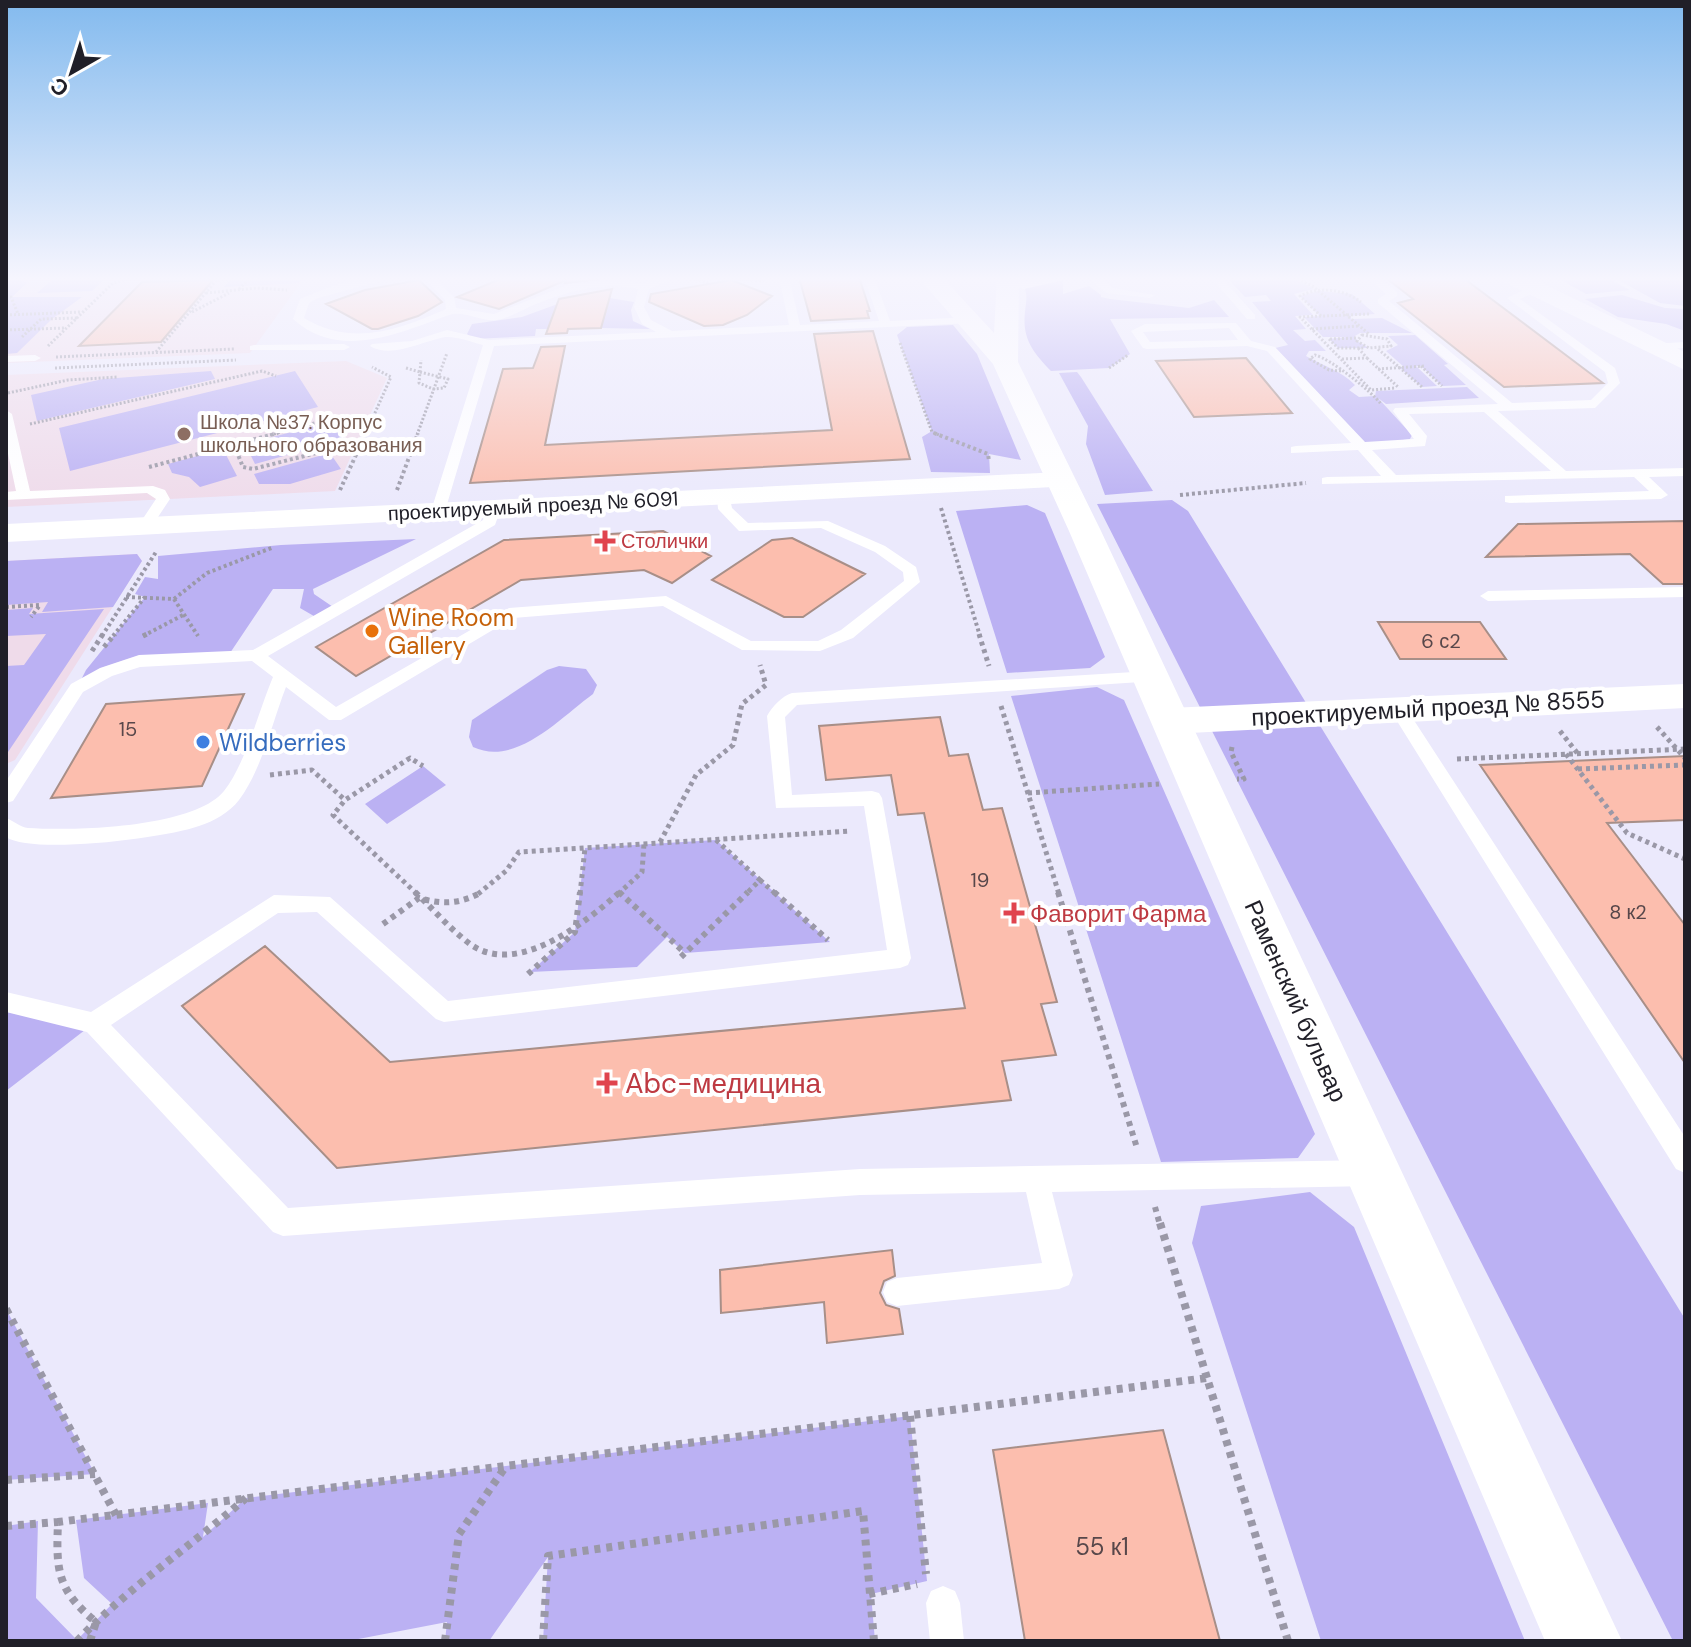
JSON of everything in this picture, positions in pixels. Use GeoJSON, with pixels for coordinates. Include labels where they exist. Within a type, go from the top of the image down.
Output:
{"type":"FeatureCollection","features":[{"type":"Feature","properties":{"kind":"street","name":"Раменский бульвар"},"geometry":{"type":"LineString","coordinates":[[998,354],[1061,480],[1584,1641]]}},
{"type":"Feature","properties":{"kind":"street","name":"Раменский бульвар"},"geometry":{"type":"LineString","coordinates":[[1005,354],[1005,362]]}},
{"type":"Feature","properties":{"kind":"street"},"geometry":{"type":"LineString","coordinates":[[1666,354],[1685,362]]}},
{"type":"Feature","properties":{"kind":"street","name":"проектируемый проезд № 6091"},"geometry":{"type":"LineString","coordinates":[[6,533],[1061,480]]}},
{"type":"Feature","properties":{"kind":"street","name":"проектируемый проезд № 8555"},"geometry":{"type":"LineString","coordinates":[[1160,699],[1398,709],[1685,696]]}},
{"type":"Feature","properties":{"kind":"lane"},"geometry":{"type":"LineString","coordinates":[[438,511],[486,354]]}},
{"type":"Feature","properties":{"kind":"lane"},"geometry":{"type":"LineString","coordinates":[[1276,354],[1392,479]]}},
{"type":"Feature","properties":{"kind":"lane"},"geometry":{"type":"LineString","coordinates":[[1445,354],[1509,407]]}},
{"type":"Feature","properties":{"kind":"lane"},"geometry":{"type":"LineString","coordinates":[[1296,450],[1420,443],[1421,436],[1399,411],[1595,404],[1614,383],[1611,371],[1588,354]]}},
{"type":"Feature","properties":{"kind":"lane"},"geometry":{"type":"LineString","coordinates":[[6,359],[35,358]]}},
{"type":"Feature","properties":{"kind":"lane"},"geometry":{"type":"LineString","coordinates":[[1487,408],[1564,476]]}},
{"type":"Feature","properties":{"kind":"lane"},"geometry":{"type":"LineString","coordinates":[[6,414],[24,495]]}},
{"type":"Feature","properties":{"kind":"lane"},"geometry":{"type":"LineString","coordinates":[[1327,481],[1685,472]]}},
{"type":"Feature","properties":{"kind":"lane"},"geometry":{"type":"LineString","coordinates":[[1510,499],[1661,495],[1638,474]]}},
{"type":"Feature","properties":{"kind":"lane"},"geometry":{"type":"LineString","coordinates":[[6,496],[148,489],[160,493],[163,499],[145,526]]}},
{"type":"Feature","properties":{"kind":"lane"},"geometry":{"type":"LineString","coordinates":[[256,655],[335,716],[509,613],[666,601],[748,646],[820,646],[847,634],[912,582],[911,570],[880,549],[823,524],[744,528],[725,509],[724,497]]}},
{"type":"Feature","properties":{"kind":"lane"},"geometry":{"type":"LineString","coordinates":[[6,796],[77,688],[106,672],[139,661],[256,655],[490,522],[494,508]]}},
{"type":"Feature","properties":{"kind":"lane"},"geometry":{"type":"LineString","coordinates":[[1488,596],[1685,592]]}},
{"type":"Feature","properties":{"kind":"lane"},"geometry":{"type":"LineString","coordinates":[[6,826],[20,836],[170,829],[208,815],[231,798],[282,675]]}},
{"type":"Feature","properties":{"kind":"lane"},"geometry":{"type":"LineString","coordinates":[[94,1023],[274,904],[322,903],[444,1012],[900,958],[872,798],[783,803],[776,716],[792,699],[995,686],[1160,699]]}},
{"type":"Feature","properties":{"kind":"lane"},"geometry":{"type":"LineString","coordinates":[[1398,709],[1685,1160]]}},
{"type":"Feature","properties":{"kind":"lane"},"geometry":{"type":"LineString","coordinates":[[6,1002],[94,1023],[283,1222],[860,1182],[1374,1173]]}},
{"type":"Feature","properties":{"kind":"lane"},"geometry":{"type":"LineString","coordinates":[[897,1292],[1059,1275],[1036,1179]]}},
{"type":"Feature","properties":{"kind":"lane"},"geometry":{"type":"LineString","coordinates":[[943,1603],[947,1641]]}},
{"type":"Feature","properties":{"kind":"path"},"geometry":{"type":"LineString","coordinates":[[35,358],[39,354]]}},
{"type":"Feature","properties":{"kind":"path"},"geometry":{"type":"LineString","coordinates":[[35,358],[118,354]]}},
{"type":"Feature","properties":{"kind":"path"},"geometry":{"type":"LineString","coordinates":[[417,354],[421,357],[419,383],[433,389],[444,388],[448,379],[438,377]]}},
{"type":"Feature","properties":{"kind":"path"},"geometry":{"type":"LineString","coordinates":[[388,514],[447,354]]}},
{"type":"Feature","properties":{"kind":"path"},"geometry":{"type":"LineString","coordinates":[[904,354],[932,432],[988,454],[994,483]]}},
{"type":"Feature","properties":{"kind":"path"},"geometry":{"type":"LineString","coordinates":[[1336,354],[1381,404]]}},
{"type":"Feature","properties":{"kind":"path"},"geometry":{"type":"LineString","coordinates":[[1326,356],[1355,385],[1371,390],[1399,388],[1363,354]]}},
{"type":"Feature","properties":{"kind":"path"},"geometry":{"type":"LineString","coordinates":[[1384,354],[1422,387],[1410,388]]}},
{"type":"Feature","properties":{"kind":"path"},"geometry":{"type":"LineString","coordinates":[[1341,371],[1329,370],[1310,359],[1315,355],[1367,358]]}},
{"type":"Feature","properties":{"kind":"path"},"geometry":{"type":"LineString","coordinates":[[51,368],[240,361]]}},
{"type":"Feature","properties":{"kind":"path"},"geometry":{"type":"LineString","coordinates":[[328,517],[391,377],[366,364]]}},
{"type":"Feature","properties":{"kind":"path"},"geometry":{"type":"LineString","coordinates":[[1378,369],[1432,365]]}},
{"type":"Feature","properties":{"kind":"path"},"geometry":{"type":"LineString","coordinates":[[1421,366],[1439,386],[1454,386]]}},
{"type":"Feature","properties":{"kind":"path"},"geometry":{"type":"LineString","coordinates":[[9,429],[262,371],[276,376]]}},
{"type":"Feature","properties":{"kind":"path"},"geometry":{"type":"LineString","coordinates":[[6,394],[68,380],[118,377]]}},
{"type":"Feature","properties":{"kind":"path"},"geometry":{"type":"LineString","coordinates":[[149,467],[322,421]]}},
{"type":"Feature","properties":{"kind":"path"},"geometry":{"type":"LineString","coordinates":[[234,445],[243,467],[253,469],[328,450]]}},
{"type":"Feature","properties":{"kind":"path"},"geometry":{"type":"LineString","coordinates":[[1180,495],[1327,481]]}},
{"type":"Feature","properties":{"kind":"path"},"geometry":{"type":"LineString","coordinates":[[940,507],[1288,1641]]}},
{"type":"Feature","properties":{"kind":"path"},"geometry":{"type":"LineString","coordinates":[[174,599],[186,585],[204,573],[281,545]]}},
{"type":"Feature","properties":{"kind":"path"},"geometry":{"type":"LineString","coordinates":[[126,597],[174,599]]}},
{"type":"Feature","properties":{"kind":"path"},"geometry":{"type":"LineString","coordinates":[[96,658],[145,597]]}},
{"type":"Feature","properties":{"kind":"path"},"geometry":{"type":"LineString","coordinates":[[174,599],[211,657]]}},
{"type":"Feature","properties":{"kind":"path"},"geometry":{"type":"LineString","coordinates":[[6,607],[40,605],[31,617]]}},
{"type":"Feature","properties":{"kind":"path"},"geometry":{"type":"LineString","coordinates":[[659,843],[696,775],[733,745],[742,704],[766,685],[760,675],[759,646]]}},
{"type":"Feature","properties":{"kind":"path"},"geometry":{"type":"LineString","coordinates":[[1657,727],[1681,749],[1685,758]]}},
{"type":"Feature","properties":{"kind":"path"},"geometry":{"type":"LineString","coordinates":[[1560,730],[1578,754]]}},
{"type":"Feature","properties":{"kind":"path"},"geometry":{"type":"LineString","coordinates":[[1444,759],[1681,749]]}},
{"type":"Feature","properties":{"kind":"path"},"geometry":{"type":"LineString","coordinates":[[1566,754],[1627,833],[1685,859]]}},
{"type":"Feature","properties":{"kind":"path"},"geometry":{"type":"LineString","coordinates":[[423,766],[410,758],[345,800],[333,815],[472,946],[493,954],[517,953],[575,932]]}},
{"type":"Feature","properties":{"kind":"path"},"geometry":{"type":"LineString","coordinates":[[1578,769],[1685,765]]}},
{"type":"Feature","properties":{"kind":"path"},"geometry":{"type":"LineString","coordinates":[[239,779],[312,770],[345,800]]}},
{"type":"Feature","properties":{"kind":"path"},"geometry":{"type":"LineString","coordinates":[[363,939],[419,898],[444,904],[471,898],[511,869],[519,852],[877,829]]}},
{"type":"Feature","properties":{"kind":"path"},"geometry":{"type":"LineString","coordinates":[[716,840],[855,963]]}},
{"type":"Feature","properties":{"kind":"path"},"geometry":{"type":"LineString","coordinates":[[491,1007],[642,872],[644,844]]}},
{"type":"Feature","properties":{"kind":"path"},"geometry":{"type":"LineString","coordinates":[[575,932],[585,848]]}},
{"type":"Feature","properties":{"kind":"path"},"geometry":{"type":"LineString","coordinates":[[649,988],[760,880]]}},
{"type":"Feature","properties":{"kind":"path"},"geometry":{"type":"LineString","coordinates":[[619,892],[685,953]]}},
{"type":"Feature","properties":{"kind":"path"},"geometry":{"type":"LineString","coordinates":[[6,1309],[116,1515]]}},
{"type":"Feature","properties":{"kind":"path"},"geometry":{"type":"LineString","coordinates":[[6,1526],[116,1515],[1207,1378]]}},
{"type":"Feature","properties":{"kind":"path"},"geometry":{"type":"LineString","coordinates":[[869,1594],[927,1581],[910,1416]]}},
{"type":"Feature","properties":{"kind":"path"},"geometry":{"type":"LineString","coordinates":[[445,1641],[459,1534],[506,1466]]}},
{"type":"Feature","properties":{"kind":"path"},"geometry":{"type":"LineString","coordinates":[[6,1480],[95,1474]]}},
{"type":"Feature","properties":{"kind":"path"},"geometry":{"type":"LineString","coordinates":[[77,1641],[152,1571],[202,1537],[246,1498]]}},
{"type":"Feature","properties":{"kind":"path"},"geometry":{"type":"LineString","coordinates":[[543,1641],[548,1556],[863,1511],[874,1641]]}},
{"type":"Feature","properties":{"kind":"path"},"geometry":{"type":"LineString","coordinates":[[58,1522],[58,1584],[77,1608],[96,1622]]}},
{"type":"Feature","properties":{"kind":"path"},"geometry":{"type":"LineString","coordinates":[[90,1641],[96,1622]]}},
{"type":"Feature","properties":{"kind":"shaded area"},"geometry":{"type":"Polygon","coordinates":[[[6,354],[229,354],[6,363],[6,354]]]}},
{"type":"Feature","properties":{"kind":"shaded area"},"geometry":{"type":"Polygon","coordinates":[[[904,354],[977,354],[1021,460],[989,454],[990,473],[931,472],[922,437],[932,431],[904,354]]]}},
{"type":"Feature","properties":{"kind":"shaded area"},"geometry":{"type":"Polygon","coordinates":[[[1036,354],[1130,354],[1109,368],[1051,371],[1036,354]]]}},
{"type":"Feature","properties":{"kind":"shaded area"},"geometry":{"type":"Polygon","coordinates":[[[1276,354],[1307,354],[1306,356],[1355,385],[1349,390],[1359,397],[1375,396],[1376,391],[1467,387],[1479,398],[1386,404],[1378,398],[1412,435],[1410,439],[1362,446],[1276,354]]]}},
{"type":"Feature","properties":{"kind":"shaded area"},"geometry":{"type":"Polygon","coordinates":[[[1389,354],[1436,354],[1466,385],[1442,386],[1421,366],[1416,366],[1437,386],[1422,387],[1399,367],[1404,367],[1389,354]]]}},
{"type":"Feature","properties":{"kind":"shaded area","name":"Школа №37. Корпус школьного образования"},"geometry":{"type":"Polygon","coordinates":[[[346,361],[387,378],[335,491],[6,507],[6,375],[346,361]]]}},
{"type":"Feature","properties":{"kind":"shaded area"},"geometry":{"type":"Polygon","coordinates":[[[211,371],[215,379],[37,421],[31,395],[103,379],[211,371]]]}},
{"type":"Feature","properties":{"kind":"shaded area"},"geometry":{"type":"Polygon","coordinates":[[[295,371],[318,407],[70,471],[59,428],[295,371]]]}},
{"type":"Feature","properties":{"kind":"shaded area"},"geometry":{"type":"Polygon","coordinates":[[[1077,372],[1153,491],[1105,495],[1086,444],[1088,426],[1059,373],[1077,372]]]}},
{"type":"Feature","properties":{"kind":"shaded area"},"geometry":{"type":"Polygon","coordinates":[[[334,421],[345,439],[255,464],[245,444],[334,421]]]}},
{"type":"Feature","properties":{"kind":"shaded area"},"geometry":{"type":"Polygon","coordinates":[[[223,449],[237,476],[200,487],[189,477],[172,473],[168,464],[223,449]]]}},
{"type":"Feature","properties":{"kind":"shaded area"},"geometry":{"type":"Polygon","coordinates":[[[330,453],[341,469],[290,484],[259,484],[254,474],[330,453]]]}},
{"type":"Feature","properties":{"kind":"shaded area"},"geometry":{"type":"Polygon","coordinates":[[[1172,500],[1188,511],[1685,1319],[1685,1641],[1673,1641],[1097,504],[1172,500]]]}},
{"type":"Feature","properties":{"kind":"shaded area"},"geometry":{"type":"Polygon","coordinates":[[[1027,505],[1045,513],[1105,657],[1090,668],[1007,673],[956,511],[1027,505]]]}},
{"type":"Feature","properties":{"kind":"shaded area"},"geometry":{"type":"Polygon","coordinates":[[[416,539],[313,589],[314,594],[336,609],[319,619],[300,608],[304,589],[273,589],[228,656],[139,661],[77,688],[86,670],[145,597],[135,594],[145,577],[158,579],[158,556],[281,545],[416,539]]]}},
{"type":"Feature","properties":{"kind":"shaded area"},"geometry":{"type":"Polygon","coordinates":[[[137,554],[142,561],[15,760],[6,764],[6,561],[137,554]]]}},
{"type":"Feature","properties":{"kind":"shaded area"},"geometry":{"type":"Polygon","coordinates":[[[137,554],[142,561],[113,607],[42,612],[48,602],[6,605],[6,561],[137,554]]]}},
{"type":"Feature","properties":{"kind":"shaded area"},"geometry":{"type":"Polygon","coordinates":[[[33,608],[29,614],[104,609],[6,755],[6,666],[24,665],[46,634],[6,636],[6,610],[33,608]]]}},
{"type":"Feature","properties":{"kind":"shaded area"},"geometry":{"type":"Polygon","coordinates":[[[559,666],[586,669],[597,685],[593,694],[552,727],[521,745],[505,751],[473,747],[469,737],[472,720],[547,670],[559,666]]]}},
{"type":"Feature","properties":{"kind":"shaded area"},"geometry":{"type":"Polygon","coordinates":[[[1097,687],[1124,700],[1315,1134],[1298,1158],[1161,1162],[1011,696],[1097,687]]]}},
{"type":"Feature","properties":{"kind":"shaded area"},"geometry":{"type":"Polygon","coordinates":[[[423,766],[446,785],[387,824],[365,804],[423,766]]]}},
{"type":"Feature","properties":{"kind":"shaded area"},"geometry":{"type":"Polygon","coordinates":[[[716,840],[830,942],[685,953],[667,937],[637,967],[530,972],[575,932],[585,848],[716,840]]]}},
{"type":"Feature","properties":{"kind":"shaded area"},"geometry":{"type":"Polygon","coordinates":[[[6,1002],[94,1023],[6,1091],[6,1002]]]}},
{"type":"Feature","properties":{"kind":"shaded area"},"geometry":{"type":"Polygon","coordinates":[[[1310,1192],[1354,1227],[1525,1641],[1321,1641],[1192,1243],[1201,1206],[1310,1192]]]}},
{"type":"Feature","properties":{"kind":"shaded area"},"geometry":{"type":"Polygon","coordinates":[[[6,1309],[95,1474],[6,1480],[6,1309]]]}},
{"type":"Feature","properties":{"kind":"shaded area"},"geometry":{"type":"Polygon","coordinates":[[[910,1416],[927,1581],[871,1594],[875,1641],[543,1641],[548,1557],[489,1641],[445,1641],[447,1622],[348,1641],[6,1641],[6,1526],[38,1521],[36,1598],[77,1640],[112,1604],[84,1578],[76,1520],[208,1503],[203,1537],[246,1498],[910,1416]]]}},
{"type":"Feature","properties":{"kind":"building"},"geometry":{"type":"Polygon","coordinates":[[[538,354],[563,354],[545,445],[832,430],[818,354],[880,354],[910,459],[470,483],[503,369],[533,368],[538,354]]]}},
{"type":"Feature","properties":{"kind":"building"},"geometry":{"type":"Polygon","coordinates":[[[1462,354],[1564,354],[1603,383],[1504,387],[1462,354]]]}},
{"type":"Feature","properties":{"kind":"building"},"geometry":{"type":"Polygon","coordinates":[[[1246,358],[1292,413],[1194,417],[1156,361],[1246,358]]]}},
{"type":"Feature","properties":{"kind":"building"},"geometry":{"type":"Polygon","coordinates":[[[1685,521],[1685,584],[1663,584],[1630,554],[1486,557],[1518,524],[1685,521]]]}},
{"type":"Feature","properties":{"kind":"building"},"geometry":{"type":"Polygon","coordinates":[[[663,531],[711,556],[672,583],[644,570],[521,580],[356,676],[316,647],[504,540],[663,531]]]}},
{"type":"Feature","properties":{"kind":"building"},"geometry":{"type":"Polygon","coordinates":[[[792,538],[865,574],[803,617],[784,617],[712,580],[772,540],[792,538]]]}},
{"type":"Feature","properties":{"kind":"building"},"geometry":{"type":"Polygon","coordinates":[[[1378,622],[1480,622],[1506,659],[1400,659],[1378,622]]]}},
{"type":"Feature","properties":{"kind":"building"},"geometry":{"type":"Polygon","coordinates":[[[244,694],[202,786],[51,798],[106,704],[244,694]]]}},
{"type":"Feature","properties":{"kind":"building"},"geometry":{"type":"Polygon","coordinates":[[[940,717],[949,756],[968,754],[983,810],[1002,808],[1057,1002],[1041,1004],[1056,1055],[1002,1061],[1011,1100],[337,1168],[182,1006],[265,946],[390,1062],[965,1008],[924,813],[898,815],[891,775],[826,780],[819,726],[940,717]]]}},
{"type":"Feature","properties":{"kind":"building"},"geometry":{"type":"Polygon","coordinates":[[[1685,756],[1685,820],[1607,823],[1685,925],[1685,1063],[1480,765],[1685,756]]]}},
{"type":"Feature","properties":{"kind":"building"},"geometry":{"type":"Polygon","coordinates":[[[892,1250],[895,1276],[884,1281],[880,1293],[886,1305],[899,1309],[903,1334],[827,1343],[824,1302],[721,1313],[720,1270],[892,1250]]]}},
{"type":"Feature","properties":{"kind":"building"},"geometry":{"type":"Polygon","coordinates":[[[1163,1430],[1220,1641],[1025,1641],[993,1450],[1163,1430]]]}},
{"type":"Feature","properties":{"kind":"place","name":"Школа №37. Корпус школьного образования"},"geometry":{"type":"Point","coordinates":[184,434]}},
{"type":"Feature","properties":{"kind":"place","name":"Столички"},"geometry":{"type":"Point","coordinates":[605,541]}},
{"type":"Feature","properties":{"kind":"place","name":"Wine Room Gallery"},"geometry":{"type":"Point","coordinates":[372,631]}},
{"type":"Feature","properties":{"kind":"place","name":"Wildberries"},"geometry":{"type":"Point","coordinates":[203,742]}},
{"type":"Feature","properties":{"kind":"place","name":"Фаворит Фарма"},"geometry":{"type":"Point","coordinates":[1014,913]}},
{"type":"Feature","properties":{"kind":"place","name":"Abc-медицина"},"geometry":{"type":"Point","coordinates":[607,1083]}}]}
